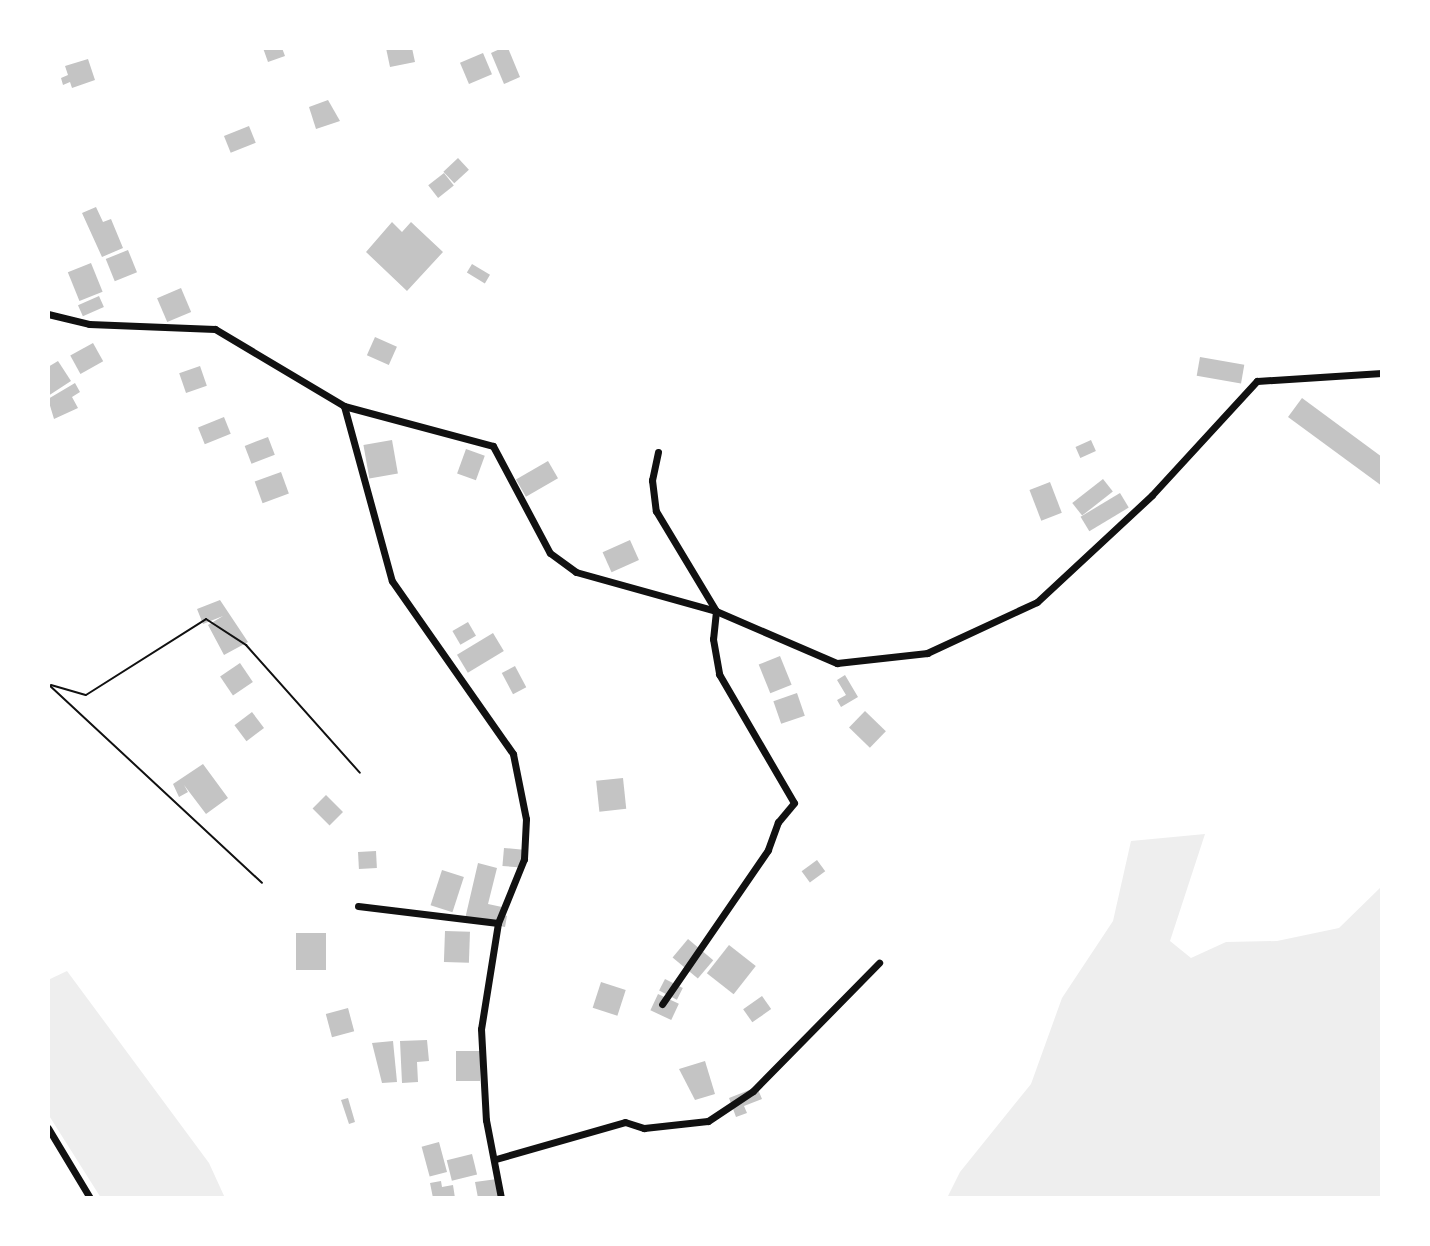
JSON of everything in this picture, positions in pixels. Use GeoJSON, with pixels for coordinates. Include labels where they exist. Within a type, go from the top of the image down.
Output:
{"type":"FeatureCollection","features":[{"type":"Feature","properties":{"kind":"street"},"geometry":{"type":"LineString","coordinates":[[48,314],[89,324],[215,329],[344,406],[493,446],[550,553],[576,572],[716,611],[837,663],[927,653],[1037,602],[1152,495],[1257,381],[1382,373]]}},
{"type":"Feature","properties":{"kind":"street"},"geometry":{"type":"LineString","coordinates":[[344,406],[392,581],[513,754],[526,819],[524,859],[498,923],[481,1029],[486,1120],[496,1159],[501,1198]]}},
{"type":"Feature","properties":{"kind":"street"},"geometry":{"type":"LineString","coordinates":[[658,452],[652,480],[656,511],[716,611],[713,639],[719,674],[794,803],[778,822],[768,850],[662,1004]]}},
{"type":"Feature","properties":{"kind":"street"},"geometry":{"type":"LineString","coordinates":[[358,906],[498,923]]}},
{"type":"Feature","properties":{"kind":"street"},"geometry":{"type":"LineString","coordinates":[[496,1159],[625,1122],[644,1128],[708,1121],[753,1091],[879,963]]}},
{"type":"Feature","properties":{"kind":"street"},"geometry":{"type":"LineString","coordinates":[[48,1128],[90,1198]]}},
{"type":"Feature","properties":{"kind":"path"},"geometry":{"type":"LineString","coordinates":[[49,684],[86,695],[206,619],[246,645],[360,773]]}},
{"type":"Feature","properties":{"kind":"path"},"geometry":{"type":"LineString","coordinates":[[49,684],[262,883]]}},
{"type":"Feature","properties":{"kind":"shaded area"},"geometry":{"type":"Polygon","coordinates":[[[1205,834],[1170,941],[1191,958],[1226,942],[1277,941],[1339,928],[1382,886],[1382,1198],[947,1198],[960,1172],[1031,1084],[1062,998],[1113,921],[1131,841],[1205,834]]]}},
{"type":"Feature","properties":{"kind":"shaded area"},"geometry":{"type":"Polygon","coordinates":[[[67,971],[209,1163],[225,1198],[101,1198],[48,1114],[48,980],[67,971]]]}},
{"type":"Feature","properties":{"kind":"building"},"geometry":{"type":"Polygon","coordinates":[[[263,48],[282,48],[285,56],[268,62],[263,48]]]}},
{"type":"Feature","properties":{"kind":"building"},"geometry":{"type":"Polygon","coordinates":[[[386,48],[412,48],[415,62],[390,67],[386,48]]]}},
{"type":"Feature","properties":{"kind":"building"},"geometry":{"type":"Polygon","coordinates":[[[508,48],[520,77],[504,84],[491,53],[508,48]]]}},
{"type":"Feature","properties":{"kind":"building"},"geometry":{"type":"Polygon","coordinates":[[[483,53],[492,74],[469,84],[460,63],[483,53]]]}},
{"type":"Feature","properties":{"kind":"building"},"geometry":{"type":"Polygon","coordinates":[[[88,59],[95,80],[72,88],[70,82],[63,85],[61,78],[68,75],[65,66],[88,59]]]}},
{"type":"Feature","properties":{"kind":"building"},"geometry":{"type":"Polygon","coordinates":[[[328,100],[340,121],[316,129],[309,107],[328,100]]]}},
{"type":"Feature","properties":{"kind":"building"},"geometry":{"type":"Polygon","coordinates":[[[249,126],[256,143],[231,153],[224,136],[249,126]]]}},
{"type":"Feature","properties":{"kind":"building"},"geometry":{"type":"Polygon","coordinates":[[[458,158],[469,170],[454,183],[443,172],[458,158]]]}},
{"type":"Feature","properties":{"kind":"building"},"geometry":{"type":"Polygon","coordinates":[[[444,173],[454,186],[438,198],[428,185],[444,173]]]}},
{"type":"Feature","properties":{"kind":"building"},"geometry":{"type":"Polygon","coordinates":[[[96,207],[103,222],[111,219],[123,248],[102,257],[82,213],[96,207]]]}},
{"type":"Feature","properties":{"kind":"building"},"geometry":{"type":"Polygon","coordinates":[[[392,222],[402,232],[411,222],[443,252],[407,291],[366,252],[392,222]]]}},
{"type":"Feature","properties":{"kind":"building"},"geometry":{"type":"Polygon","coordinates":[[[128,250],[137,272],[115,281],[106,259],[128,250]]]}},
{"type":"Feature","properties":{"kind":"building"},"geometry":{"type":"Polygon","coordinates":[[[91,263],[103,292],[79,301],[68,272],[91,263]]]}},
{"type":"Feature","properties":{"kind":"building"},"geometry":{"type":"Polygon","coordinates":[[[472,264],[490,275],[485,283],[467,273],[472,264]]]}},
{"type":"Feature","properties":{"kind":"building"},"geometry":{"type":"Polygon","coordinates":[[[181,288],[191,312],[167,322],[157,298],[181,288]]]}},
{"type":"Feature","properties":{"kind":"building"},"geometry":{"type":"Polygon","coordinates":[[[99,296],[104,307],[83,316],[78,305],[99,296]]]}},
{"type":"Feature","properties":{"kind":"building"},"geometry":{"type":"Polygon","coordinates":[[[375,337],[397,347],[389,365],[367,355],[375,337]]]}},
{"type":"Feature","properties":{"kind":"building"},"geometry":{"type":"Polygon","coordinates":[[[93,343],[103,361],[80,374],[70,356],[93,343]]]}},
{"type":"Feature","properties":{"kind":"building"},"geometry":{"type":"Polygon","coordinates":[[[1200,357],[1244,365],[1241,384],[1197,376],[1200,357]]]}},
{"type":"Feature","properties":{"kind":"building"},"geometry":{"type":"Polygon","coordinates":[[[58,361],[71,381],[48,396],[48,367],[58,361]]]}},
{"type":"Feature","properties":{"kind":"building"},"geometry":{"type":"Polygon","coordinates":[[[200,366],[207,386],[186,393],[179,373],[200,366]]]}},
{"type":"Feature","properties":{"kind":"building"},"geometry":{"type":"Polygon","coordinates":[[[75,383],[80,392],[72,397],[78,408],[54,419],[48,399],[75,383]]]}},
{"type":"Feature","properties":{"kind":"building"},"geometry":{"type":"Polygon","coordinates":[[[1302,398],[1382,457],[1382,486],[1288,417],[1302,398]]]}},
{"type":"Feature","properties":{"kind":"building"},"geometry":{"type":"Polygon","coordinates":[[[224,417],[231,434],[205,444],[198,427],[224,417]]]}},
{"type":"Feature","properties":{"kind":"building"},"geometry":{"type":"Polygon","coordinates":[[[268,437],[275,455],[251,464],[245,446],[268,437]]]}},
{"type":"Feature","properties":{"kind":"building"},"geometry":{"type":"Polygon","coordinates":[[[392,440],[398,473],[369,479],[363,445],[392,440]]]}},
{"type":"Feature","properties":{"kind":"building"},"geometry":{"type":"Polygon","coordinates":[[[1091,440],[1096,451],[1080,458],[1075,447],[1091,440]]]}},
{"type":"Feature","properties":{"kind":"building"},"geometry":{"type":"Polygon","coordinates":[[[466,449],[485,456],[476,480],[457,473],[466,449]]]}},
{"type":"Feature","properties":{"kind":"building"},"geometry":{"type":"Polygon","coordinates":[[[548,461],[558,478],[526,497],[516,480],[548,461]]]}},
{"type":"Feature","properties":{"kind":"building"},"geometry":{"type":"Polygon","coordinates":[[[281,472],[289,494],[263,503],[255,482],[281,472]]]}},
{"type":"Feature","properties":{"kind":"building"},"geometry":{"type":"Polygon","coordinates":[[[1103,479],[1113,492],[1082,516],[1072,503],[1103,479]]]}},
{"type":"Feature","properties":{"kind":"building"},"geometry":{"type":"Polygon","coordinates":[[[1050,482],[1062,513],[1041,521],[1029,490],[1050,482]]]}},
{"type":"Feature","properties":{"kind":"building"},"geometry":{"type":"Polygon","coordinates":[[[1120,493],[1129,508],[1089,531],[1081,517],[1120,493]]]}},
{"type":"Feature","properties":{"kind":"building"},"geometry":{"type":"Polygon","coordinates":[[[630,540],[639,560],[612,572],[603,552],[630,540]]]}},
{"type":"Feature","properties":{"kind":"building"},"geometry":{"type":"Polygon","coordinates":[[[220,600],[248,642],[224,655],[208,625],[223,616],[203,624],[197,609],[220,600]]]}},
{"type":"Feature","properties":{"kind":"building"},"geometry":{"type":"Polygon","coordinates":[[[468,622],[476,636],[460,645],[452,631],[468,622]]]}},
{"type":"Feature","properties":{"kind":"building"},"geometry":{"type":"Polygon","coordinates":[[[493,633],[504,651],[468,673],[457,655],[493,633]]]}},
{"type":"Feature","properties":{"kind":"building"},"geometry":{"type":"Polygon","coordinates":[[[780,656],[792,685],[770,693],[759,665],[780,656]]]}},
{"type":"Feature","properties":{"kind":"building"},"geometry":{"type":"Polygon","coordinates":[[[240,663],[253,682],[233,695],[220,676],[240,663]]]}},
{"type":"Feature","properties":{"kind":"building"},"geometry":{"type":"Polygon","coordinates":[[[515,666],[526,687],[513,694],[502,673],[515,666]]]}},
{"type":"Feature","properties":{"kind":"building"},"geometry":{"type":"Polygon","coordinates":[[[845,675],[858,697],[841,707],[837,700],[846,695],[837,680],[845,675]]]}},
{"type":"Feature","properties":{"kind":"building"},"geometry":{"type":"Polygon","coordinates":[[[797,693],[805,716],[781,724],[773,701],[797,693]]]}},
{"type":"Feature","properties":{"kind":"building"},"geometry":{"type":"Polygon","coordinates":[[[865,711],[886,731],[870,748],[849,728],[865,711]]]}},
{"type":"Feature","properties":{"kind":"building"},"geometry":{"type":"Polygon","coordinates":[[[252,712],[264,728],[246,741],[234,725],[252,712]]]}},
{"type":"Feature","properties":{"kind":"building"},"geometry":{"type":"Polygon","coordinates":[[[203,764],[228,798],[206,814],[184,785],[188,792],[179,797],[173,784],[203,764]]]}},
{"type":"Feature","properties":{"kind":"building"},"geometry":{"type":"Polygon","coordinates":[[[623,778],[626,809],[599,812],[596,781],[623,778]]]}},
{"type":"Feature","properties":{"kind":"building"},"geometry":{"type":"Polygon","coordinates":[[[326,795],[343,812],[330,825],[313,808],[326,795]]]}},
{"type":"Feature","properties":{"kind":"building"},"geometry":{"type":"Polygon","coordinates":[[[504,848],[526,850],[524,868],[502,866],[504,848]]]}},
{"type":"Feature","properties":{"kind":"building"},"geometry":{"type":"Polygon","coordinates":[[[376,851],[377,868],[359,869],[358,852],[376,851]]]}},
{"type":"Feature","properties":{"kind":"building"},"geometry":{"type":"Polygon","coordinates":[[[817,860],[825,871],[810,882],[802,871],[817,860]]]}},
{"type":"Feature","properties":{"kind":"building"},"geometry":{"type":"Polygon","coordinates":[[[478,863],[497,868],[488,904],[502,907],[500,914],[507,916],[505,927],[465,919],[478,863]]]}},
{"type":"Feature","properties":{"kind":"building"},"geometry":{"type":"Polygon","coordinates":[[[442,870],[464,877],[452,912],[431,905],[442,870]]]}},
{"type":"Feature","properties":{"kind":"building"},"geometry":{"type":"Polygon","coordinates":[[[445,931],[470,932],[469,963],[444,962],[445,931]]]}},
{"type":"Feature","properties":{"kind":"building"},"geometry":{"type":"Polygon","coordinates":[[[296,933],[326,933],[326,970],[296,970],[296,933]]]}},
{"type":"Feature","properties":{"kind":"building"},"geometry":{"type":"Polygon","coordinates":[[[688,939],[713,960],[698,979],[673,957],[688,939]]]}},
{"type":"Feature","properties":{"kind":"building"},"geometry":{"type":"Polygon","coordinates":[[[729,945],[756,966],[734,994],[707,973],[729,945]]]}},
{"type":"Feature","properties":{"kind":"building"},"geometry":{"type":"Polygon","coordinates":[[[665,979],[683,988],[677,1000],[659,991],[665,979]]]}},
{"type":"Feature","properties":{"kind":"building"},"geometry":{"type":"Polygon","coordinates":[[[601,982],[626,990],[617,1016],[593,1008],[601,982]]]}},
{"type":"Feature","properties":{"kind":"building"},"geometry":{"type":"Polygon","coordinates":[[[658,994],[679,1004],[671,1020],[650,1010],[658,994]]]}},
{"type":"Feature","properties":{"kind":"building"},"geometry":{"type":"Polygon","coordinates":[[[762,996],[771,1009],[752,1022],[743,1009],[762,996]]]}},
{"type":"Feature","properties":{"kind":"building"},"geometry":{"type":"Polygon","coordinates":[[[348,1008],[354,1031],[332,1037],[326,1014],[348,1008]]]}},
{"type":"Feature","properties":{"kind":"building"},"geometry":{"type":"Polygon","coordinates":[[[427,1040],[429,1061],[417,1062],[418,1082],[402,1083],[400,1041],[427,1040]]]}},
{"type":"Feature","properties":{"kind":"building"},"geometry":{"type":"Polygon","coordinates":[[[393,1041],[397,1082],[382,1083],[372,1043],[393,1041]]]}},
{"type":"Feature","properties":{"kind":"building"},"geometry":{"type":"Polygon","coordinates":[[[456,1051],[480,1051],[480,1081],[456,1081],[456,1051]]]}},
{"type":"Feature","properties":{"kind":"building"},"geometry":{"type":"Polygon","coordinates":[[[705,1061],[715,1094],[695,1100],[679,1069],[705,1061]]]}},
{"type":"Feature","properties":{"kind":"building"},"geometry":{"type":"Polygon","coordinates":[[[757,1087],[762,1099],[744,1106],[747,1113],[736,1117],[729,1098],[757,1087]]]}},
{"type":"Feature","properties":{"kind":"building"},"geometry":{"type":"Polygon","coordinates":[[[348,1098],[355,1122],[349,1124],[341,1100],[348,1098]]]}},
{"type":"Feature","properties":{"kind":"building"},"geometry":{"type":"Polygon","coordinates":[[[439,1142],[447,1172],[430,1177],[422,1147],[439,1142]]]}},
{"type":"Feature","properties":{"kind":"building"},"geometry":{"type":"Polygon","coordinates":[[[472,1154],[477,1174],[452,1181],[447,1160],[472,1154]]]}},
{"type":"Feature","properties":{"kind":"building"},"geometry":{"type":"Polygon","coordinates":[[[497,1179],[500,1198],[478,1198],[475,1182],[497,1179]]]}},
{"type":"Feature","properties":{"kind":"building"},"geometry":{"type":"Polygon","coordinates":[[[441,1181],[442,1187],[453,1185],[455,1198],[433,1198],[430,1183],[441,1181]]]}}]}
